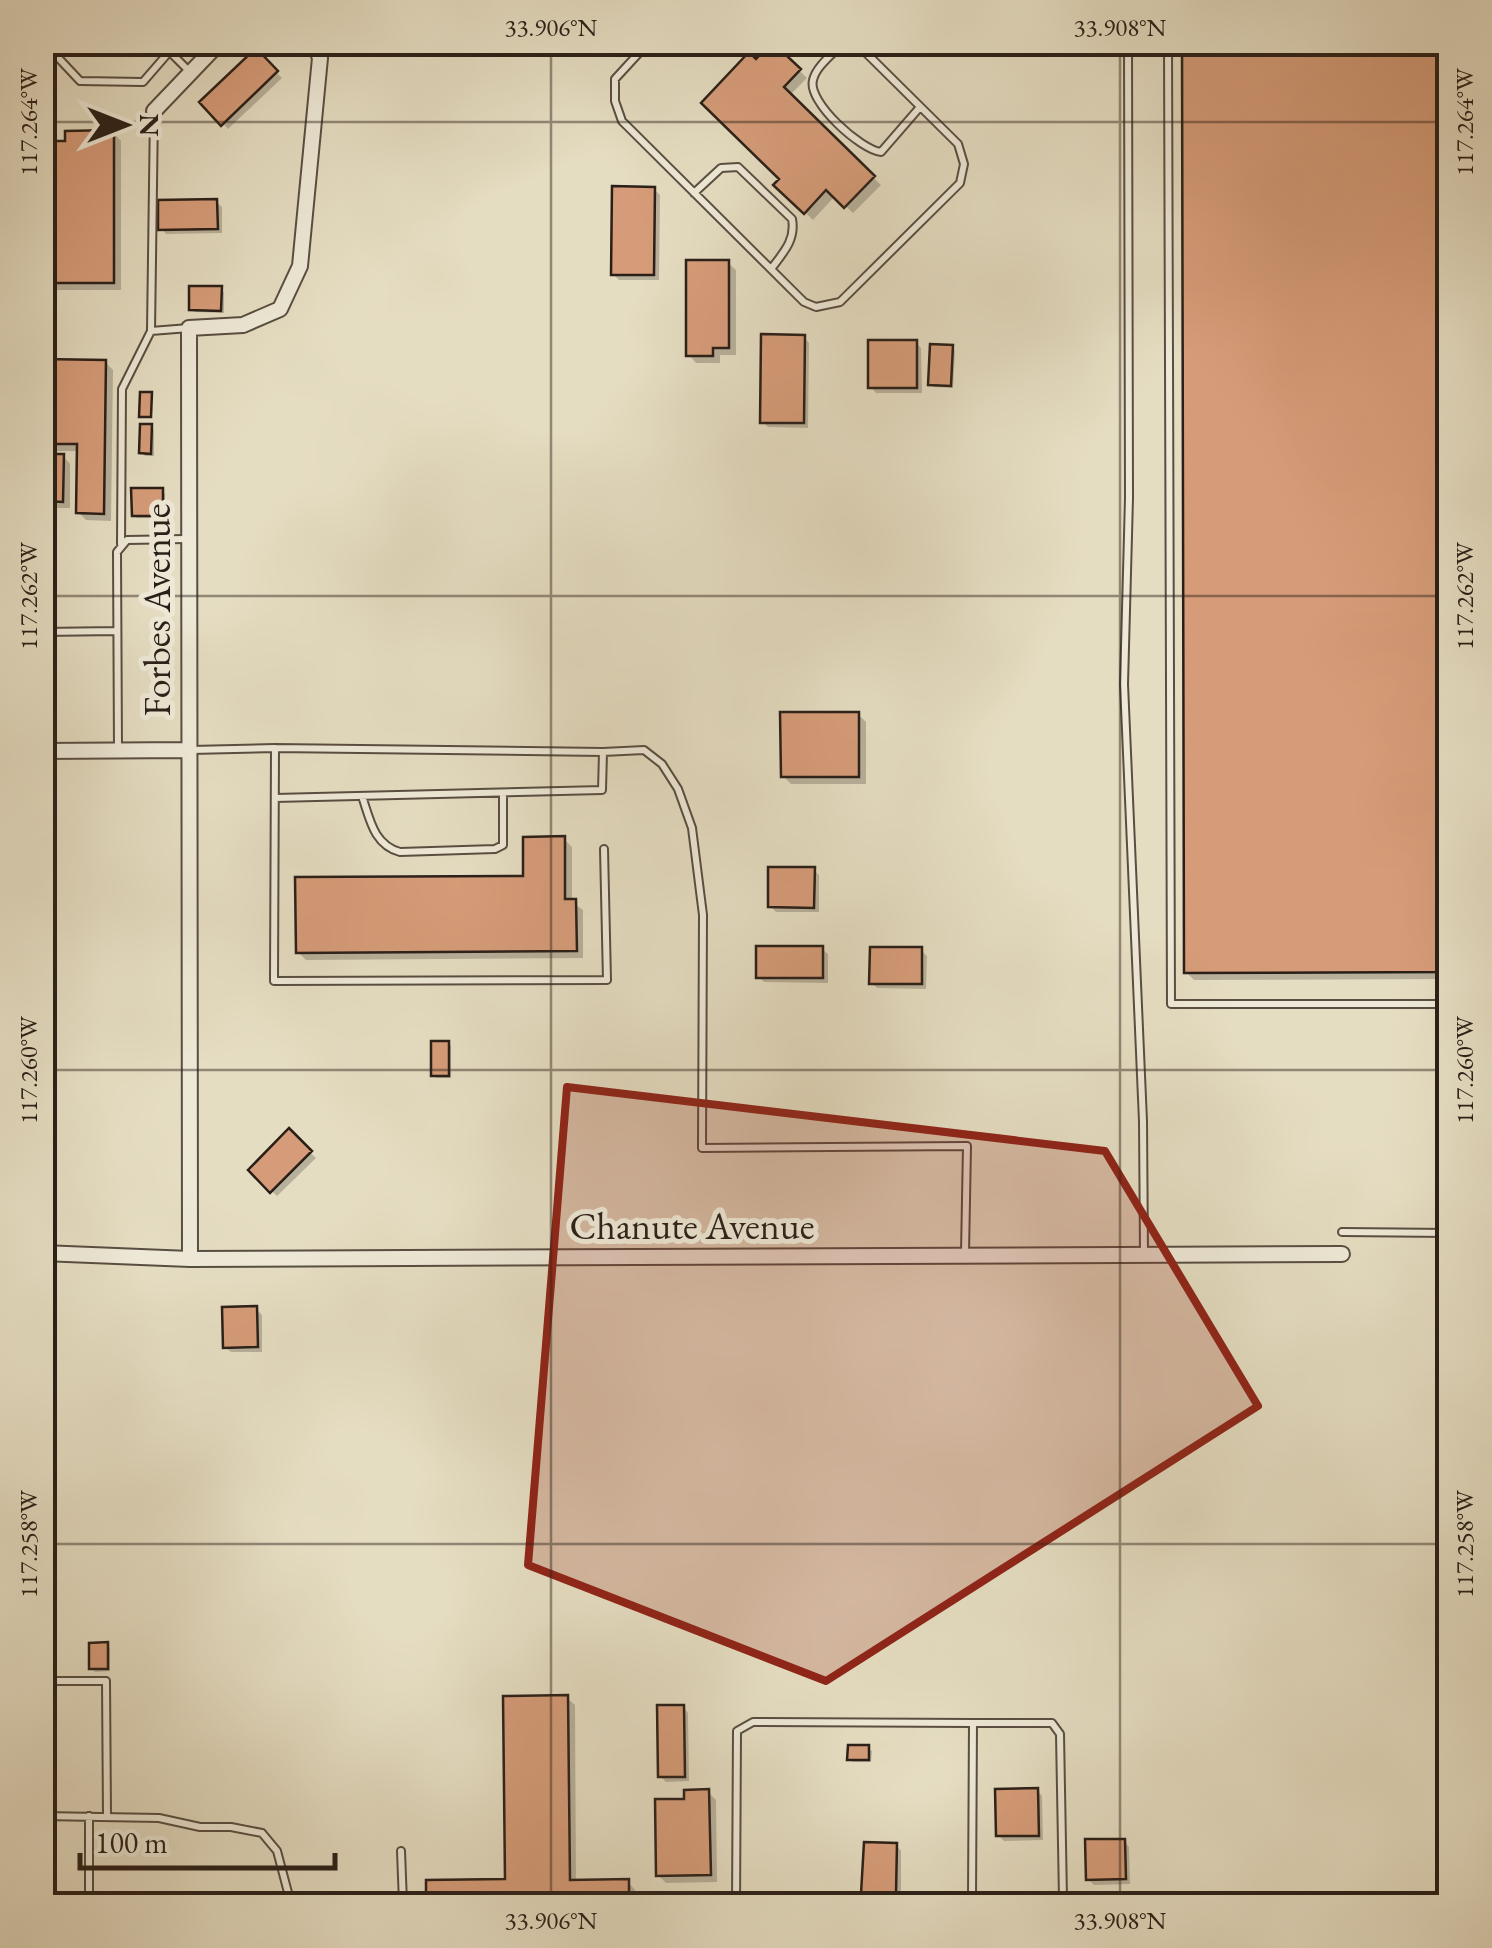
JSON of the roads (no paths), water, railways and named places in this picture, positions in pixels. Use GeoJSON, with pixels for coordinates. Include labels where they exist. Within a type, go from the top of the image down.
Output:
{"type":"FeatureCollection","features":[{"type":"Feature","properties":{"kind":"street"},"geometry":{"type":"LineString","coordinates":[[154,111],[220,42]]}},
{"type":"Feature","properties":{"kind":"street"},"geometry":{"type":"LineString","coordinates":[[189,328],[243,325],[280,309],[300,266],[320,58],[314,42]]}},
{"type":"Feature","properties":{"kind":"street","name":"Forbes Avenue"},"geometry":{"type":"LineString","coordinates":[[189,328],[190,1259]]}},
{"type":"Feature","properties":{"kind":"street"},"geometry":{"type":"LineString","coordinates":[[42,751],[189,750]]}},
{"type":"Feature","properties":{"kind":"street","name":"Chanute Avenue"},"geometry":{"type":"LineString","coordinates":[[42,1253],[190,1259],[1342,1254]]}},
{"type":"Feature","properties":{"kind":"lane"},"geometry":{"type":"LineString","coordinates":[[56,42],[50,50],[80,81],[143,82],[169,52]]}},
{"type":"Feature","properties":{"kind":"lane"},"geometry":{"type":"LineString","coordinates":[[160,42],[190,73]]}},
{"type":"Feature","properties":{"kind":"lane"},"geometry":{"type":"LineString","coordinates":[[649,42],[615,79],[615,101],[622,121],[804,302],[816,307],[840,302],[960,183],[964,164],[958,144],[855,42]]}},
{"type":"Feature","properties":{"kind":"lane"},"geometry":{"type":"LineString","coordinates":[[844,42],[814,76],[812,88],[823,108],[861,146],[881,152],[920,107]]}},
{"type":"Feature","properties":{"kind":"lane"},"geometry":{"type":"LineString","coordinates":[[1128,42],[1130,498],[1124,684],[1143,1121],[1144,1255]]}},
{"type":"Feature","properties":{"kind":"lane"},"geometry":{"type":"LineString","coordinates":[[1168,42],[1171,1004],[1450,1004]]}},
{"type":"Feature","properties":{"kind":"lane"},"geometry":{"type":"LineString","coordinates":[[118,751],[117,552],[121,544],[122,389],[151,331],[154,111]]}},
{"type":"Feature","properties":{"kind":"lane"},"geometry":{"type":"LineString","coordinates":[[694,192],[720,168],[738,167],[792,219],[792,240],[771,269]]}},
{"type":"Feature","properties":{"kind":"lane"},"geometry":{"type":"LineString","coordinates":[[151,331],[189,328]]}},
{"type":"Feature","properties":{"kind":"lane"},"geometry":{"type":"LineString","coordinates":[[121,544],[127,540],[188,539]]}},
{"type":"Feature","properties":{"kind":"lane"},"geometry":{"type":"LineString","coordinates":[[42,632],[118,631]]}},
{"type":"Feature","properties":{"kind":"lane"},"geometry":{"type":"LineString","coordinates":[[275,748],[274,981],[608,980],[604,850]]}},
{"type":"Feature","properties":{"kind":"lane"},"geometry":{"type":"LineString","coordinates":[[189,750],[644,750],[662,764],[678,789],[692,828],[703,916],[702,1148],[967,1146],[966,1256]]}},
{"type":"Feature","properties":{"kind":"lane"},"geometry":{"type":"LineString","coordinates":[[275,798],[602,790],[602,752]]}},
{"type":"Feature","properties":{"kind":"lane"},"geometry":{"type":"LineString","coordinates":[[362,796],[375,833],[386,848],[400,852],[495,849],[503,845],[502,794]]}},
{"type":"Feature","properties":{"kind":"lane"},"geometry":{"type":"LineString","coordinates":[[1342,1232],[1450,1233]]}},
{"type":"Feature","properties":{"kind":"lane"},"geometry":{"type":"LineString","coordinates":[[42,1681],[106,1681],[107,1815]]}},
{"type":"Feature","properties":{"kind":"lane"},"geometry":{"type":"LineString","coordinates":[[736,1906],[737,1730],[752,1722],[1052,1723],[1060,1734],[1063,1898],[972,1902],[974,1723]]}},
{"type":"Feature","properties":{"kind":"lane"},"geometry":{"type":"LineString","coordinates":[[42,1816],[159,1818],[262,1833],[276,1852],[290,1903],[403,1904],[400,1850]]}},
{"type":"Feature","properties":{"kind":"lane"},"geometry":{"type":"LineString","coordinates":[[88,1906],[89,1816]]}}]}
